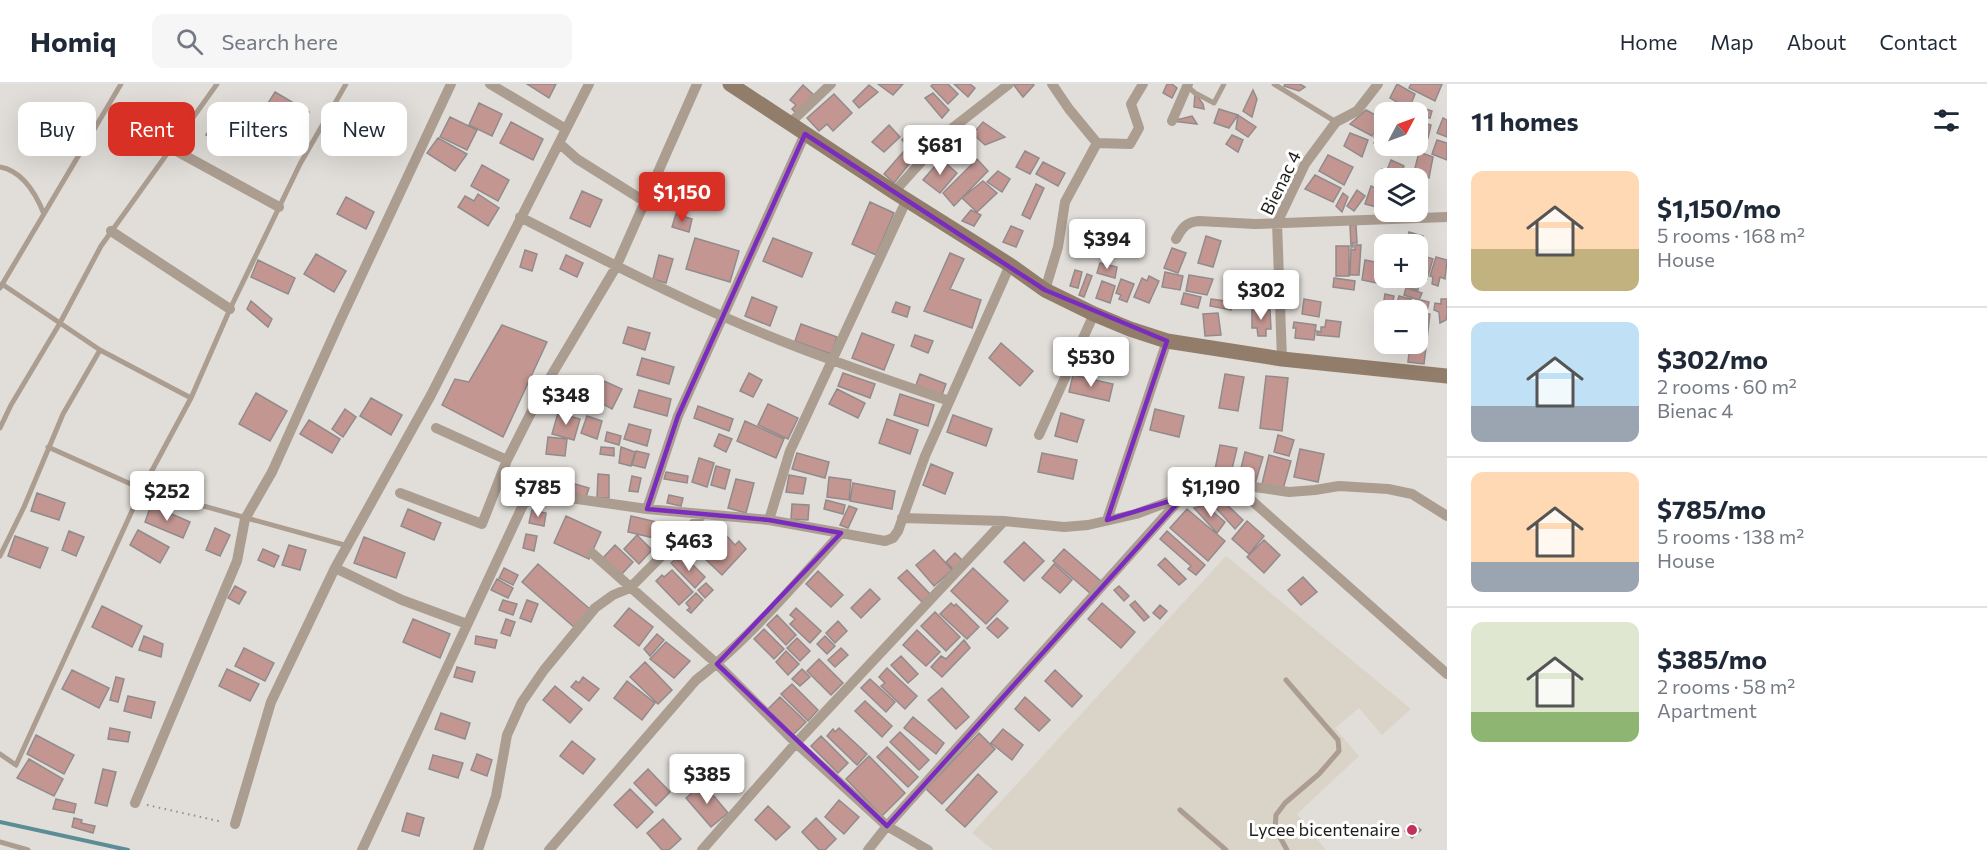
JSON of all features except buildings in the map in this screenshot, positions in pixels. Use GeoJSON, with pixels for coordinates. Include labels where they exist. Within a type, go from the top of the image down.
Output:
{"type":"FeatureCollection","features":[{"type":"Feature","properties":{"kind":"main road"},"geometry":{"type":"LineString","coordinates":[[730,84],[1045,290],[1130,329],[1167,340],[1282,359],[1447,376]]}},
{"type":"Feature","properties":{"kind":"street"},"geometry":{"type":"LineString","coordinates":[[135,803],[237,561],[245,519],[272,472],[340,321],[452,84]]}},
{"type":"Feature","properties":{"kind":"street"},"geometry":{"type":"LineString","coordinates":[[490,84],[566,129]]}},
{"type":"Feature","properties":{"kind":"street"},"geometry":{"type":"LineString","coordinates":[[235,824],[271,702],[335,568],[431,395],[589,84]]}},
{"type":"Feature","properties":{"kind":"street"},"geometry":{"type":"LineString","coordinates":[[400,493],[482,525],[507,460],[543,392],[616,267],[697,84]]}},
{"type":"Feature","properties":{"kind":"street"},"geometry":{"type":"LineString","coordinates":[[790,123],[831,84]]}},
{"type":"Feature","properties":{"kind":"street"},"geometry":{"type":"LineString","coordinates":[[769,520],[790,451],[833,361],[901,196],[950,130],[1009,84]]}},
{"type":"Feature","properties":{"kind":"street"},"geometry":{"type":"LineString","coordinates":[[1052,84],[1097,143],[1130,144],[1139,128],[1131,104],[1143,84]]}},
{"type":"Feature","properties":{"kind":"street","name":"Bienac 4"},"geometry":{"type":"LineString","coordinates":[[1282,359],[1277,223],[1305,164],[1336,122],[1357,111],[1378,84]]}},
{"type":"Feature","properties":{"kind":"street"},"geometry":{"type":"LineString","coordinates":[[1172,121],[1188,85]]}},
{"type":"Feature","properties":{"kind":"street"},"geometry":{"type":"LineString","coordinates":[[647,509],[678,416],[805,134]]}},
{"type":"Feature","properties":{"kind":"street"},"geometry":{"type":"LineString","coordinates":[[559,143],[577,159],[644,201]]}},
{"type":"Feature","properties":{"kind":"street"},"geometry":{"type":"LineString","coordinates":[[1045,290],[1058,247],[1065,202],[1097,143]]}},
{"type":"Feature","properties":{"kind":"street"},"geometry":{"type":"LineString","coordinates":[[186,156],[279,207]]}},
{"type":"Feature","properties":{"kind":"street"},"geometry":{"type":"LineString","coordinates":[[520,217],[616,267],[723,317],[833,361],[949,401]]}},
{"type":"Feature","properties":{"kind":"street"},"geometry":{"type":"LineString","coordinates":[[1176,239],[1183,226],[1190,221],[1255,224],[1447,217]]}},
{"type":"Feature","properties":{"kind":"street"},"geometry":{"type":"LineString","coordinates":[[111,231],[230,309]]}},
{"type":"Feature","properties":{"kind":"street"},"geometry":{"type":"LineString","coordinates":[[362,850],[523,505],[532,496],[542,494],[647,509],[769,520],[885,541],[893,538],[925,456],[1010,265]]}},
{"type":"Feature","properties":{"kind":"street"},"geometry":{"type":"LineString","coordinates":[[1039,435],[1094,314]]}},
{"type":"Feature","properties":{"kind":"street"},"geometry":{"type":"LineString","coordinates":[[1107,520],[1167,340]]}},
{"type":"Feature","properties":{"kind":"street"},"geometry":{"type":"LineString","coordinates":[[436,428],[507,460]]}},
{"type":"Feature","properties":{"kind":"street"},"geometry":{"type":"LineString","coordinates":[[902,518],[1004,521],[1064,527],[1088,525],[1136,514],[1203,489],[1233,484],[1289,492],[1339,486],[1388,489],[1412,494],[1447,516]]}},
{"type":"Feature","properties":{"kind":"street"},"geometry":{"type":"LineString","coordinates":[[1233,484],[1447,674]]}},
{"type":"Feature","properties":{"kind":"street"},"geometry":{"type":"LineString","coordinates":[[868,850],[1183,496]]}},
{"type":"Feature","properties":{"kind":"street"},"geometry":{"type":"LineString","coordinates":[[478,850],[496,796],[507,735],[522,702],[544,670],[595,608],[613,595],[630,588],[703,514]]}},
{"type":"Feature","properties":{"kind":"street"},"geometry":{"type":"LineString","coordinates":[[702,850],[796,743],[1004,521]]}},
{"type":"Feature","properties":{"kind":"street"},"geometry":{"type":"LineString","coordinates":[[549,850],[696,680],[717,664],[841,533]]}},
{"type":"Feature","properties":{"kind":"street"},"geometry":{"type":"LineString","coordinates":[[592,553],[717,664],[796,743],[887,826],[927,850]]}},
{"type":"Feature","properties":{"kind":"street"},"geometry":{"type":"LineString","coordinates":[[335,568],[402,600],[467,624]]}},
{"type":"Feature","properties":{"kind":"lane"},"geometry":{"type":"LineString","coordinates":[[121,84],[1,286],[100,350],[191,398]]}},
{"type":"Feature","properties":{"kind":"lane"},"geometry":{"type":"LineString","coordinates":[[195,115],[217,84]]}},
{"type":"Feature","properties":{"kind":"lane"},"geometry":{"type":"LineString","coordinates":[[0,754],[16,765],[142,489],[191,398],[230,309],[300,164],[346,84]]}},
{"type":"Feature","properties":{"kind":"lane"},"geometry":{"type":"LineString","coordinates":[[1188,85],[1214,103],[1224,84]]}},
{"type":"Feature","properties":{"kind":"lane"},"geometry":{"type":"LineString","coordinates":[[1274,84],[1336,122]]}},
{"type":"Feature","properties":{"kind":"lane"},"geometry":{"type":"LineString","coordinates":[[0,428],[101,246],[165,156]]}},
{"type":"Feature","properties":{"kind":"lane"},"geometry":{"type":"LineString","coordinates":[[0,167],[16,173],[28,185],[37,196],[44,214]]}},
{"type":"Feature","properties":{"kind":"lane"},"geometry":{"type":"LineString","coordinates":[[0,555],[24,507],[63,414],[100,350]]}},
{"type":"Feature","properties":{"kind":"lane"},"geometry":{"type":"LineString","coordinates":[[48,447],[142,489],[348,546]]}},
{"type":"Feature","properties":{"kind":"lane"},"geometry":{"type":"LineString","coordinates":[[1286,680],[1338,740],[1339,751],[1319,774],[1285,803],[1276,815],[1275,828],[1280,841],[1287,850]]}},
{"type":"Feature","properties":{"kind":"lane"},"geometry":{"type":"LineString","coordinates":[[1180,810],[1226,850]]}},
{"type":"Feature","properties":{"kind":"lane"},"geometry":{"type":"LineString","coordinates":[[0,842],[28,850]]}},
{"type":"Feature","properties":{"kind":"path"},"geometry":{"type":"LineString","coordinates":[[135,803],[235,824]]}},
{"type":"Feature","properties":{"kind":"highlighted area"},"geometry":{"type":"Polygon","coordinates":[[[805,134],[1045,290],[1167,341],[1107,520],[1183,497],[887,826],[717,664],[841,533],[769,520],[647,509],[678,416],[805,134]]]}},
{"type":"Feature","properties":{"kind":"shaded area"},"geometry":{"type":"Polygon","coordinates":[[[1226,556],[1411,709],[1382,735],[1359,708],[1335,728],[1359,756],[1297,814],[1326,850],[993,850],[972,833],[1226,556]]]}},
{"type":"Feature","properties":{"kind":"waterway"},"geometry":{"type":"LineString","coordinates":[[0,822],[128,850]]}},
{"type":"Feature","properties":{"kind":"place","name":"Lycee bicentenaire"},"geometry":{"type":"Point","coordinates":[1412,830]}}]}
